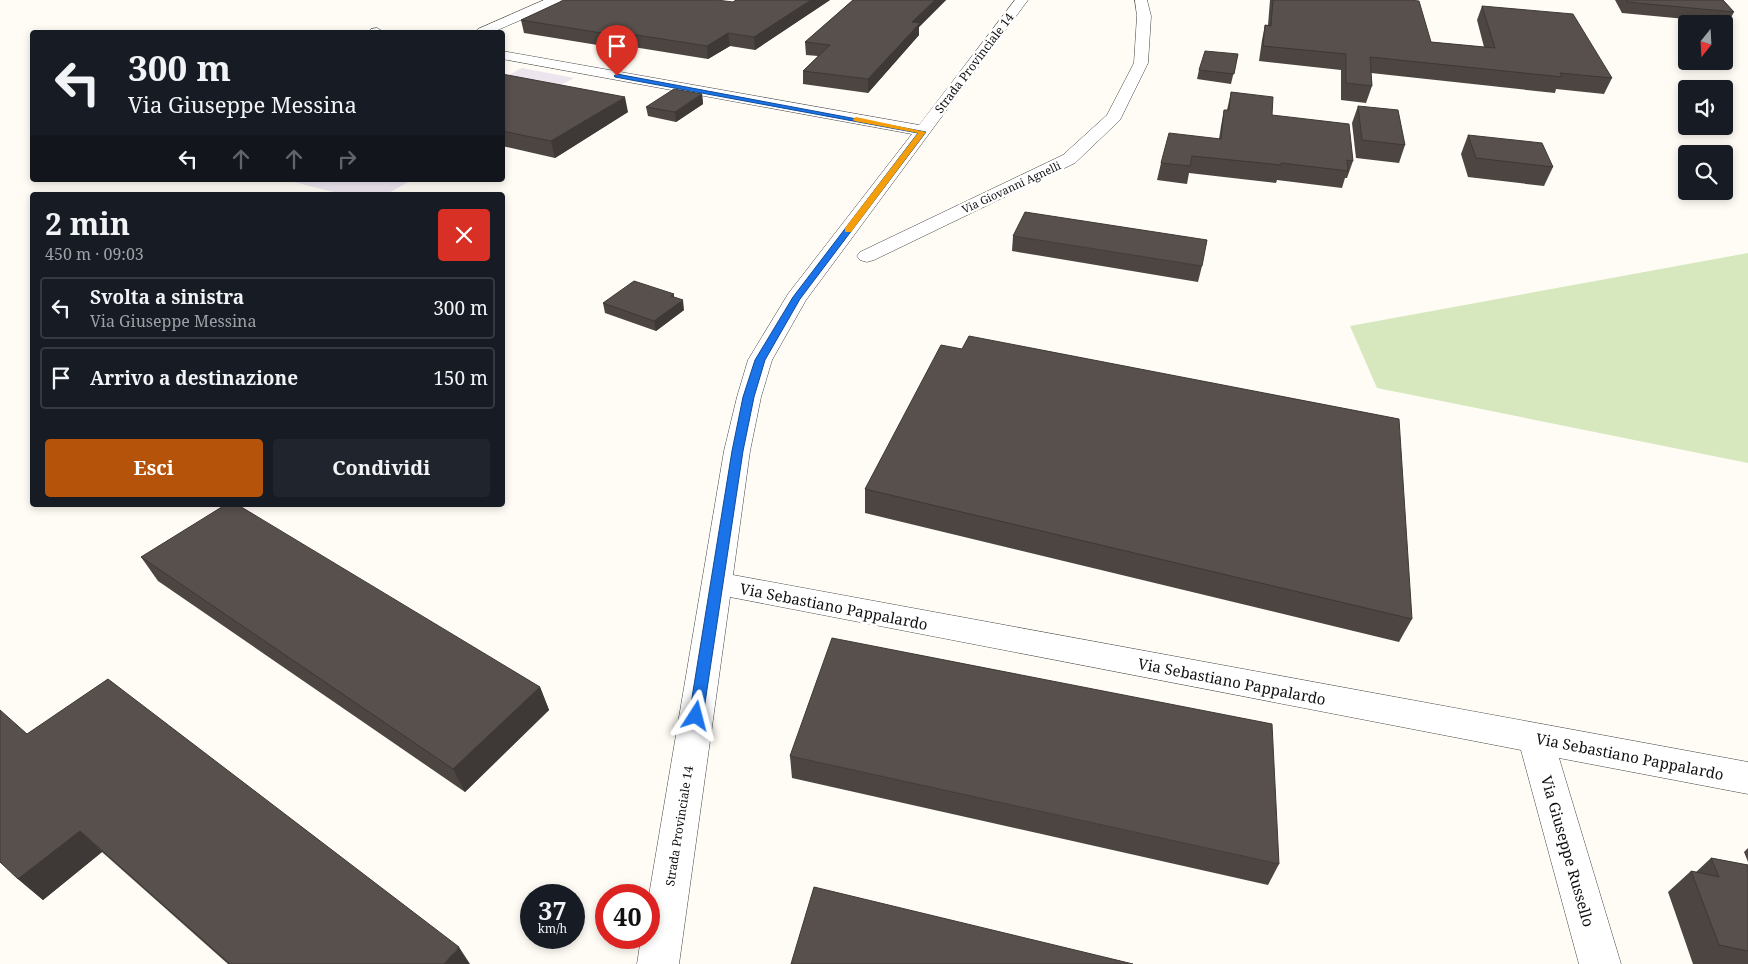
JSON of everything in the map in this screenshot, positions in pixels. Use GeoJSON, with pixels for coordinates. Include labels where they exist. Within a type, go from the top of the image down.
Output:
{"type":"FeatureCollection","features":[{"type":"Feature","properties":{"kind":"street"},"geometry":{"type":"LineString","coordinates":[[488,30],[555,0]]}},
{"type":"Feature","properties":{"kind":"street","name":"Strada Provinciale 14"},"geometry":{"type":"LineString","coordinates":[[658,964],[737,451],[748,397],[760,360],[796,299],[1022,0]]}},
{"type":"Feature","properties":{"kind":"street","name":"Via Giovanni Agnelli"},"geometry":{"type":"LineString","coordinates":[[867,256],[1069,159],[1114,117],[1141,63],[1144,16],[1141,0]]}},
{"type":"Feature","properties":{"kind":"street"},"geometry":{"type":"LineString","coordinates":[[505,56],[922,132]]}},
{"type":"Feature","properties":{"kind":"street","name":"Via Sebastiano Pappalardo"},"geometry":{"type":"LineString","coordinates":[[717,583],[1748,778]]}},
{"type":"Feature","properties":{"kind":"street","name":"Via Giuseppe Russello"},"geometry":{"type":"LineString","coordinates":[[1535,738],[1600,964]]}},
{"type":"Feature","properties":{"kind":"shaded area"},"geometry":{"type":"Polygon","coordinates":[[[522,68],[574,78],[542,95],[505,79],[505,77],[522,68]]]}},
{"type":"Feature","properties":{"kind":"shaded area"},"geometry":{"type":"Polygon","coordinates":[[[294,182],[408,182],[390,192],[333,192],[294,182]]]}},
{"type":"Feature","properties":{"kind":"green space"},"geometry":{"type":"Polygon","coordinates":[[[1748,253],[1748,463],[1377,388],[1350,326],[1748,253]]]}},
{"type":"Feature","properties":{"kind":"building"},"geometry":{"type":"Polygon","coordinates":[[[564,0],[717,0],[733,2],[736,0],[811,0],[754,37],[728,33],[707,46],[624,33],[620,36],[521,20],[564,0]]]}},
{"type":"Feature","properties":{"kind":"building"},"geometry":{"type":"Polygon","coordinates":[[[853,0],[935,0],[912,22],[920,23],[868,79],[803,71],[830,45],[805,42],[853,0]]]}},
{"type":"Feature","properties":{"kind":"building"},"geometry":{"type":"Polygon","coordinates":[[[1273,0],[1419,1],[1431,42],[1495,48],[1482,6],[1573,14],[1612,78],[1560,73],[1562,77],[1370,57],[1372,86],[1346,83],[1346,54],[1263,46],[1265,25],[1271,26],[1273,0]]]}},
{"type":"Feature","properties":{"kind":"building"},"geometry":{"type":"Polygon","coordinates":[[[1626,0],[1723,0],[1734,12],[1627,2],[1626,0]]]}},
{"type":"Feature","properties":{"kind":"building"},"geometry":{"type":"Polygon","coordinates":[[[1205,51],[1238,54],[1234,74],[1199,70],[1205,51]]]}},
{"type":"Feature","properties":{"kind":"building"},"geometry":{"type":"Polygon","coordinates":[[[505,75],[625,97],[551,141],[505,132],[505,75]]]}},
{"type":"Feature","properties":{"kind":"building"},"geometry":{"type":"Polygon","coordinates":[[[674,89],[702,94],[675,112],[646,107],[674,89]]]}},
{"type":"Feature","properties":{"kind":"building"},"geometry":{"type":"Polygon","coordinates":[[[1231,92],[1273,97],[1272,115],[1349,124],[1353,161],[1347,160],[1348,171],[1281,163],[1281,165],[1192,156],[1190,166],[1161,163],[1169,133],[1221,139],[1224,110],[1229,110],[1231,92]]]}},
{"type":"Feature","properties":{"kind":"building"},"geometry":{"type":"Polygon","coordinates":[[[1358,106],[1398,110],[1405,145],[1362,140],[1358,106]]]}},
{"type":"Feature","properties":{"kind":"building"},"geometry":{"type":"Polygon","coordinates":[[[1468,135],[1542,143],[1553,167],[1476,158],[1468,135]]]}},
{"type":"Feature","properties":{"kind":"building"},"geometry":{"type":"Polygon","coordinates":[[[1025,212],[1207,240],[1202,266],[1013,236],[1025,212]]]}},
{"type":"Feature","properties":{"kind":"building"},"geometry":{"type":"Polygon","coordinates":[[[634,281],[674,294],[671,296],[683,300],[654,321],[603,303],[634,281]]]}},
{"type":"Feature","properties":{"kind":"building"},"geometry":{"type":"Polygon","coordinates":[[[969,336],[1399,419],[1412,619],[865,489],[941,345],[962,349],[969,336]]]}},
{"type":"Feature","properties":{"kind":"building"},"geometry":{"type":"Polygon","coordinates":[[[222,507],[241,507],[540,687],[453,769],[141,557],[222,507]]]}},
{"type":"Feature","properties":{"kind":"building"},"geometry":{"type":"Polygon","coordinates":[[[832,638],[1272,724],[1279,864],[790,756],[832,638]]]}},
{"type":"Feature","properties":{"kind":"building"},"geometry":{"type":"Polygon","coordinates":[[[108,679],[459,947],[444,964],[230,964],[80,831],[18,879],[0,862],[0,710],[27,734],[108,679]]]}},
{"type":"Feature","properties":{"kind":"building"},"geometry":{"type":"Polygon","coordinates":[[[1711,858],[1748,865],[1748,951],[1719,945],[1691,871],[1719,877],[1711,858]]]}},
{"type":"Feature","properties":{"kind":"building"},"geometry":{"type":"Polygon","coordinates":[[[814,887],[1133,964],[791,964],[814,887]]]}},
{"type":"Feature","properties":{"kind":"slow traffic"},"geometry":{"type":"LineString","coordinates":[[848,230],[922,132],[856,119]]}},
{"type":"Feature","properties":{"kind":"route"},"geometry":{"type":"LineString","coordinates":[[617,76],[922,132],[796,299],[760,360],[748,397],[737,451],[696,716]]}}]}
